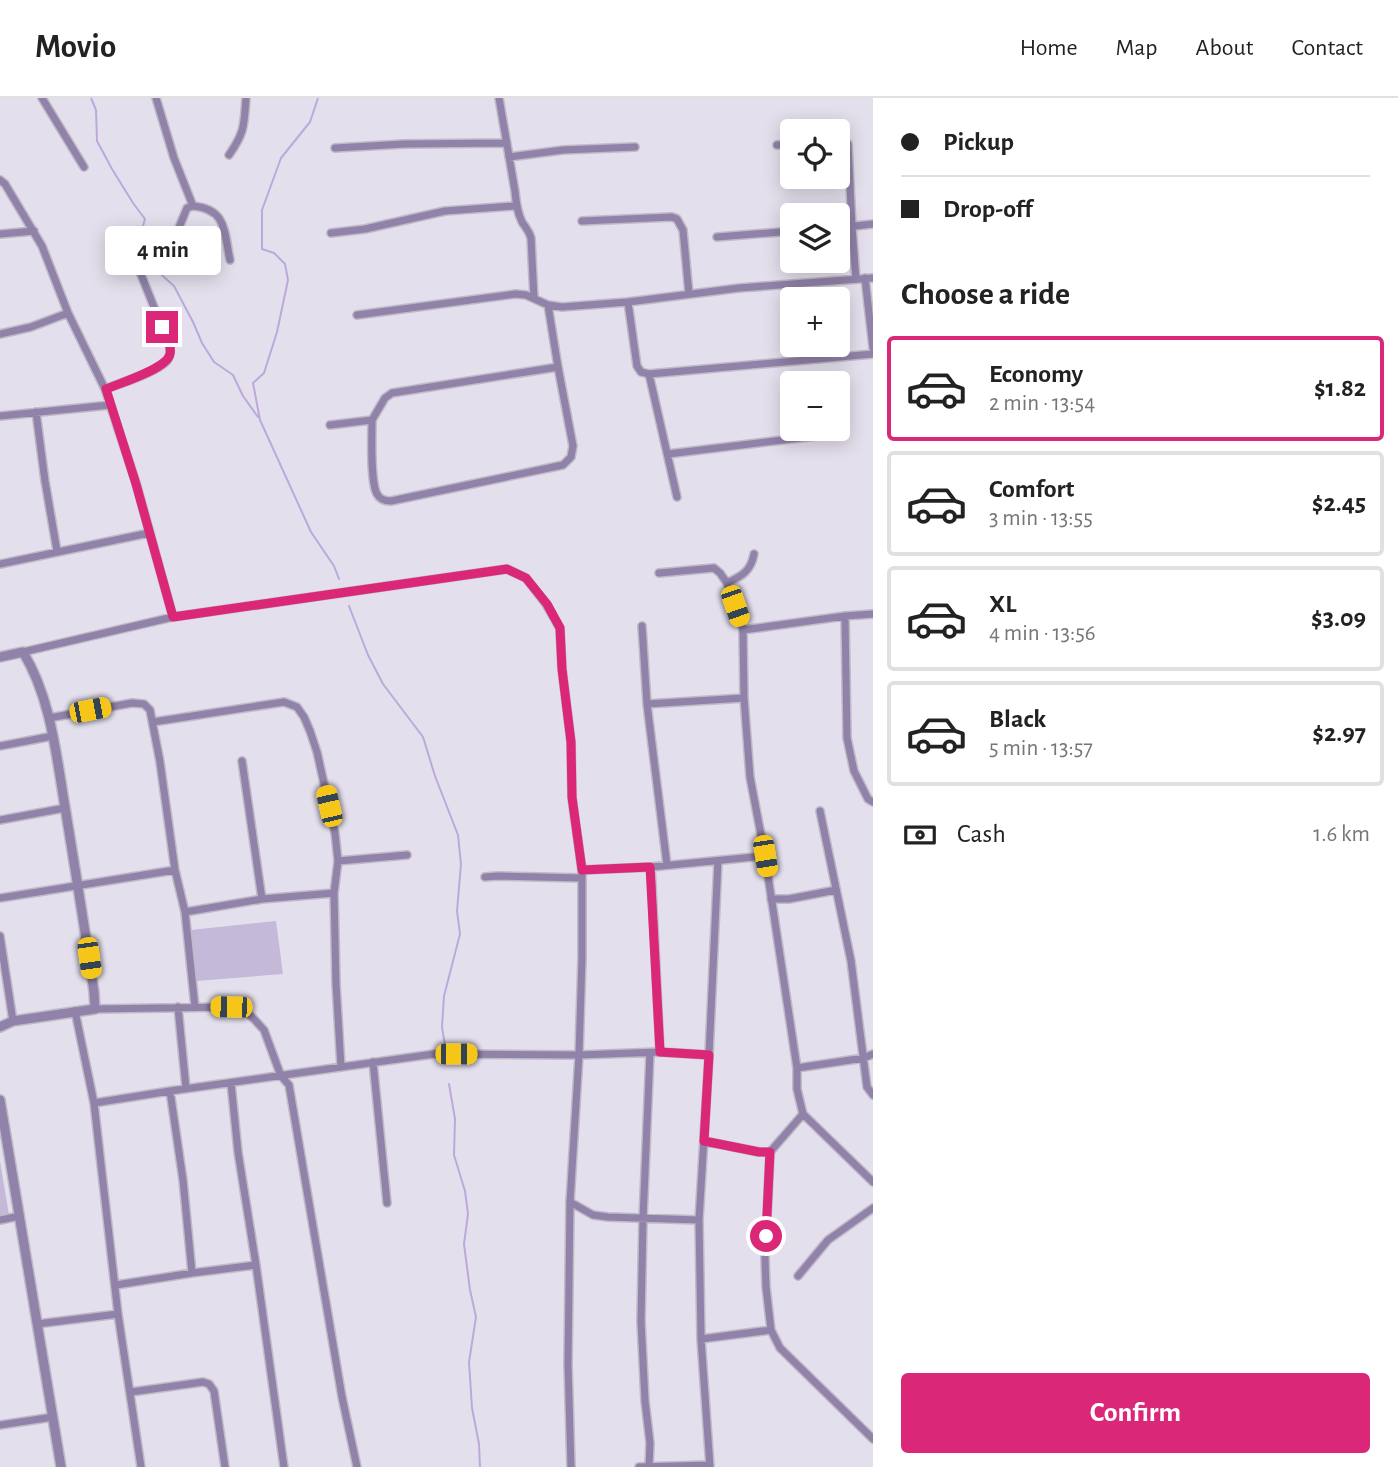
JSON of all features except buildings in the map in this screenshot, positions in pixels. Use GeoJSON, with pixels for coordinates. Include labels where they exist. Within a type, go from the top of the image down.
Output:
{"type":"FeatureCollection","features":[{"type":"Feature","properties":{"kind":"street"},"geometry":{"type":"LineString","coordinates":[[42,98],[84,167]]}},
{"type":"Feature","properties":{"kind":"street"},"geometry":{"type":"LineString","coordinates":[[156,98],[173,158],[193,206]]}},
{"type":"Feature","properties":{"kind":"street"},"geometry":{"type":"LineString","coordinates":[[229,155],[241,138],[246,98]]}},
{"type":"Feature","properties":{"kind":"street"},"geometry":{"type":"LineString","coordinates":[[499,98],[515,191],[515,206],[531,238],[534,298]]}},
{"type":"Feature","properties":{"kind":"street"},"geometry":{"type":"LineString","coordinates":[[335,148],[507,142]]}},
{"type":"Feature","properties":{"kind":"street"},"geometry":{"type":"LineString","coordinates":[[509,157],[563,150],[635,147]]}},
{"type":"Feature","properties":{"kind":"street"},"geometry":{"type":"LineString","coordinates":[[0,180],[42,246],[68,313],[106,389],[173,617]]}},
{"type":"Feature","properties":{"kind":"street"},"geometry":{"type":"LineString","coordinates":[[850,186],[852,227],[865,278],[873,348]]}},
{"type":"Feature","properties":{"kind":"street"},"geometry":{"type":"LineString","coordinates":[[158,250],[176,235],[187,208],[193,206],[212,210],[219,216],[223,223],[230,260]]}},
{"type":"Feature","properties":{"kind":"street"},"geometry":{"type":"LineString","coordinates":[[331,233],[365,229],[445,211],[515,206]]}},
{"type":"Feature","properties":{"kind":"street"},"geometry":{"type":"LineString","coordinates":[[583,221],[672,217],[677,219],[683,230],[689,294]]}},
{"type":"Feature","properties":{"kind":"street"},"geometry":{"type":"LineString","coordinates":[[852,227],[873,224]]}},
{"type":"Feature","properties":{"kind":"street"},"geometry":{"type":"LineString","coordinates":[[0,234],[34,231]]}},
{"type":"Feature","properties":{"kind":"street"},"geometry":{"type":"LineString","coordinates":[[717,237],[780,232]]}},
{"type":"Feature","properties":{"kind":"street"},"geometry":{"type":"LineString","coordinates":[[106,389],[156,368],[167,361],[170,354],[170,347],[138,267]]}},
{"type":"Feature","properties":{"kind":"street"},"geometry":{"type":"LineString","coordinates":[[357,315],[516,294],[562,307],[865,278]]}},
{"type":"Feature","properties":{"kind":"street"},"geometry":{"type":"LineString","coordinates":[[628,302],[637,366],[641,372],[649,374],[873,354]]}},
{"type":"Feature","properties":{"kind":"street"},"geometry":{"type":"LineString","coordinates":[[548,305],[573,446],[571,457],[563,465],[391,501],[385,501],[377,495],[371,449],[372,420],[385,398],[392,393],[558,367]]}},
{"type":"Feature","properties":{"kind":"street"},"geometry":{"type":"LineString","coordinates":[[0,334],[32,327],[68,313]]}},
{"type":"Feature","properties":{"kind":"street"},"geometry":{"type":"LineString","coordinates":[[649,374],[677,497]]}},
{"type":"Feature","properties":{"kind":"street"},"geometry":{"type":"LineString","coordinates":[[0,416],[110,405]]}},
{"type":"Feature","properties":{"kind":"street"},"geometry":{"type":"LineString","coordinates":[[36,412],[57,551]]}},
{"type":"Feature","properties":{"kind":"street"},"geometry":{"type":"LineString","coordinates":[[330,425],[372,420]]}},
{"type":"Feature","properties":{"kind":"street"},"geometry":{"type":"LineString","coordinates":[[668,454],[780,440]]}},
{"type":"Feature","properties":{"kind":"street"},"geometry":{"type":"LineString","coordinates":[[0,564],[149,533]]}},
{"type":"Feature","properties":{"kind":"street"},"geometry":{"type":"LineString","coordinates":[[727,583],[746,573],[754,554]]}},
{"type":"Feature","properties":{"kind":"street"},"geometry":{"type":"LineString","coordinates":[[659,573],[714,568],[727,583],[743,630],[744,698],[750,777],[765,856],[797,1068],[797,1089],[803,1114],[873,1182]]}},
{"type":"Feature","properties":{"kind":"street"},"geometry":{"type":"LineString","coordinates":[[0,657],[173,617],[507,569],[526,578],[547,604],[560,628],[571,742],[572,797],[582,874],[579,1055],[570,1202],[568,1364],[571,1467]]}},
{"type":"Feature","properties":{"kind":"street"},"geometry":{"type":"LineString","coordinates":[[743,630],[873,614]]}},
{"type":"Feature","properties":{"kind":"street"},"geometry":{"type":"LineString","coordinates":[[845,616],[847,738],[854,771],[868,799],[873,802]]}},
{"type":"Feature","properties":{"kind":"street"},"geometry":{"type":"LineString","coordinates":[[642,626],[647,704],[667,865]]}},
{"type":"Feature","properties":{"kind":"street"},"geometry":{"type":"LineString","coordinates":[[23,652],[31,666],[53,736],[79,885],[95,1009]]}},
{"type":"Feature","properties":{"kind":"street"},"geometry":{"type":"LineString","coordinates":[[647,704],[744,698]]}},
{"type":"Feature","properties":{"kind":"street"},"geometry":{"type":"LineString","coordinates":[[153,722],[284,702],[297,707],[304,717],[317,752],[335,833],[338,861],[334,893],[341,1067]]}},
{"type":"Feature","properties":{"kind":"street"},"geometry":{"type":"LineString","coordinates":[[49,718],[132,703],[144,704],[150,710],[175,870],[185,912],[195,1007]]}},
{"type":"Feature","properties":{"kind":"street"},"geometry":{"type":"LineString","coordinates":[[0,746],[53,736]]}},
{"type":"Feature","properties":{"kind":"street"},"geometry":{"type":"LineString","coordinates":[[242,761],[262,899]]}},
{"type":"Feature","properties":{"kind":"street"},"geometry":{"type":"LineString","coordinates":[[0,820],[65,808]]}},
{"type":"Feature","properties":{"kind":"street"},"geometry":{"type":"LineString","coordinates":[[820,811],[851,961],[867,1087],[873,1094]]}},
{"type":"Feature","properties":{"kind":"street"},"geometry":{"type":"LineString","coordinates":[[338,861],[407,855]]}},
{"type":"Feature","properties":{"kind":"street"},"geometry":{"type":"LineString","coordinates":[[485,877],[582,874],[765,856]]}},
{"type":"Feature","properties":{"kind":"street"},"geometry":{"type":"LineString","coordinates":[[639,1467],[710,1466],[701,1339],[699,1220],[718,861]]}},
{"type":"Feature","properties":{"kind":"street"},"geometry":{"type":"LineString","coordinates":[[650,867],[660,1052]]}},
{"type":"Feature","properties":{"kind":"street"},"geometry":{"type":"LineString","coordinates":[[0,898],[175,870]]}},
{"type":"Feature","properties":{"kind":"street"},"geometry":{"type":"LineString","coordinates":[[771,899],[789,900],[836,890]]}},
{"type":"Feature","properties":{"kind":"street"},"geometry":{"type":"LineString","coordinates":[[185,912],[262,899],[334,893]]}},
{"type":"Feature","properties":{"kind":"street"},"geometry":{"type":"LineString","coordinates":[[0,936],[13,1021]]}},
{"type":"Feature","properties":{"kind":"street"},"geometry":{"type":"LineString","coordinates":[[178,1007],[186,1088]]}},
{"type":"Feature","properties":{"kind":"street"},"geometry":{"type":"LineString","coordinates":[[0,1027],[13,1021],[95,1009],[231,1007],[244,1010],[264,1030],[281,1076],[289,1085],[342,1397],[357,1467]]}},
{"type":"Feature","properties":{"kind":"street"},"geometry":{"type":"LineString","coordinates":[[75,1012],[94,1103],[118,1314],[141,1467]]}},
{"type":"Feature","properties":{"kind":"street"},"geometry":{"type":"LineString","coordinates":[[94,1103],[434,1054],[579,1055],[660,1052],[709,1055]]}},
{"type":"Feature","properties":{"kind":"street"},"geometry":{"type":"LineString","coordinates":[[649,1467],[650,1443],[641,1321],[650,1053]]}},
{"type":"Feature","properties":{"kind":"street"},"geometry":{"type":"LineString","coordinates":[[797,1068],[863,1058],[873,1054]]}},
{"type":"Feature","properties":{"kind":"street"},"geometry":{"type":"LineString","coordinates":[[373,1062],[387,1203]]}},
{"type":"Feature","properties":{"kind":"street"},"geometry":{"type":"LineString","coordinates":[[231,1083],[237,1152],[256,1265],[284,1467]]}},
{"type":"Feature","properties":{"kind":"street"},"geometry":{"type":"LineString","coordinates":[[170,1091],[183,1181],[192,1273]]}},
{"type":"Feature","properties":{"kind":"street"},"geometry":{"type":"LineString","coordinates":[[0,1100],[61,1467]]}},
{"type":"Feature","properties":{"kind":"street"},"geometry":{"type":"LineString","coordinates":[[803,1114],[770,1152],[765,1258],[771,1330],[780,1348],[873,1439]]}},
{"type":"Feature","properties":{"kind":"street"},"geometry":{"type":"LineString","coordinates":[[704,1141],[770,1152]]}},
{"type":"Feature","properties":{"kind":"street"},"geometry":{"type":"LineString","coordinates":[[570,1202],[593,1215],[699,1220]]}},
{"type":"Feature","properties":{"kind":"street"},"geometry":{"type":"LineString","coordinates":[[798,1276],[828,1240],[873,1208]]}},
{"type":"Feature","properties":{"kind":"street"},"geometry":{"type":"LineString","coordinates":[[0,1220],[20,1216]]}},
{"type":"Feature","properties":{"kind":"street"},"geometry":{"type":"LineString","coordinates":[[116,1285],[256,1265]]}},
{"type":"Feature","properties":{"kind":"street"},"geometry":{"type":"LineString","coordinates":[[37,1324],[118,1314]]}},
{"type":"Feature","properties":{"kind":"street"},"geometry":{"type":"LineString","coordinates":[[701,1339],[771,1330]]}},
{"type":"Feature","properties":{"kind":"street"},"geometry":{"type":"LineString","coordinates":[[131,1392],[203,1382],[209,1384],[214,1391],[225,1467]]}},
{"type":"Feature","properties":{"kind":"street"},"geometry":{"type":"LineString","coordinates":[[0,1425],[53,1417]]}},
{"type":"Feature","properties":{"kind":"shaded area"},"geometry":{"type":"Polygon","coordinates":[[[276,921],[283,974],[197,981],[191,930],[276,921]]]}},
{"type":"Feature","properties":{"kind":"shaded area"},"geometry":{"type":"Polygon","coordinates":[[[0,1161],[9,1215],[0,1217],[0,1161]]]}},
{"type":"Feature","properties":{"kind":"waterway"},"geometry":{"type":"LineString","coordinates":[[91,98],[96,110],[97,141],[145,219],[141,233],[146,256],[155,269],[174,286],[214,362],[233,375],[243,396],[258,417]]}},
{"type":"Feature","properties":{"kind":"waterway"},"geometry":{"type":"LineString","coordinates":[[318,98],[310,122],[281,158],[262,210],[262,249],[274,253],[285,264],[288,280],[277,332],[264,373],[253,383],[260,420],[311,532],[334,566],[339,579]]}},
{"type":"Feature","properties":{"kind":"waterway"},"geometry":{"type":"LineString","coordinates":[[349,606],[368,655],[383,684],[423,737],[458,835],[461,864],[457,911],[460,934],[444,996],[442,1027],[445,1045]]}},
{"type":"Feature","properties":{"kind":"waterway"},"geometry":{"type":"LineString","coordinates":[[449,1084],[455,1119],[454,1155],[465,1191],[468,1214],[464,1244],[476,1317],[469,1362],[480,1467]]}},
{"type":"Feature","properties":{"kind":"route"},"geometry":{"type":"LineString","coordinates":[[162,327],[170,347],[167,361],[106,389],[173,617],[507,569],[526,578],[547,604],[560,628],[571,742],[572,797],[582,870],[650,867],[660,1052],[709,1055],[704,1141],[770,1152],[766,1236]]}}]}
